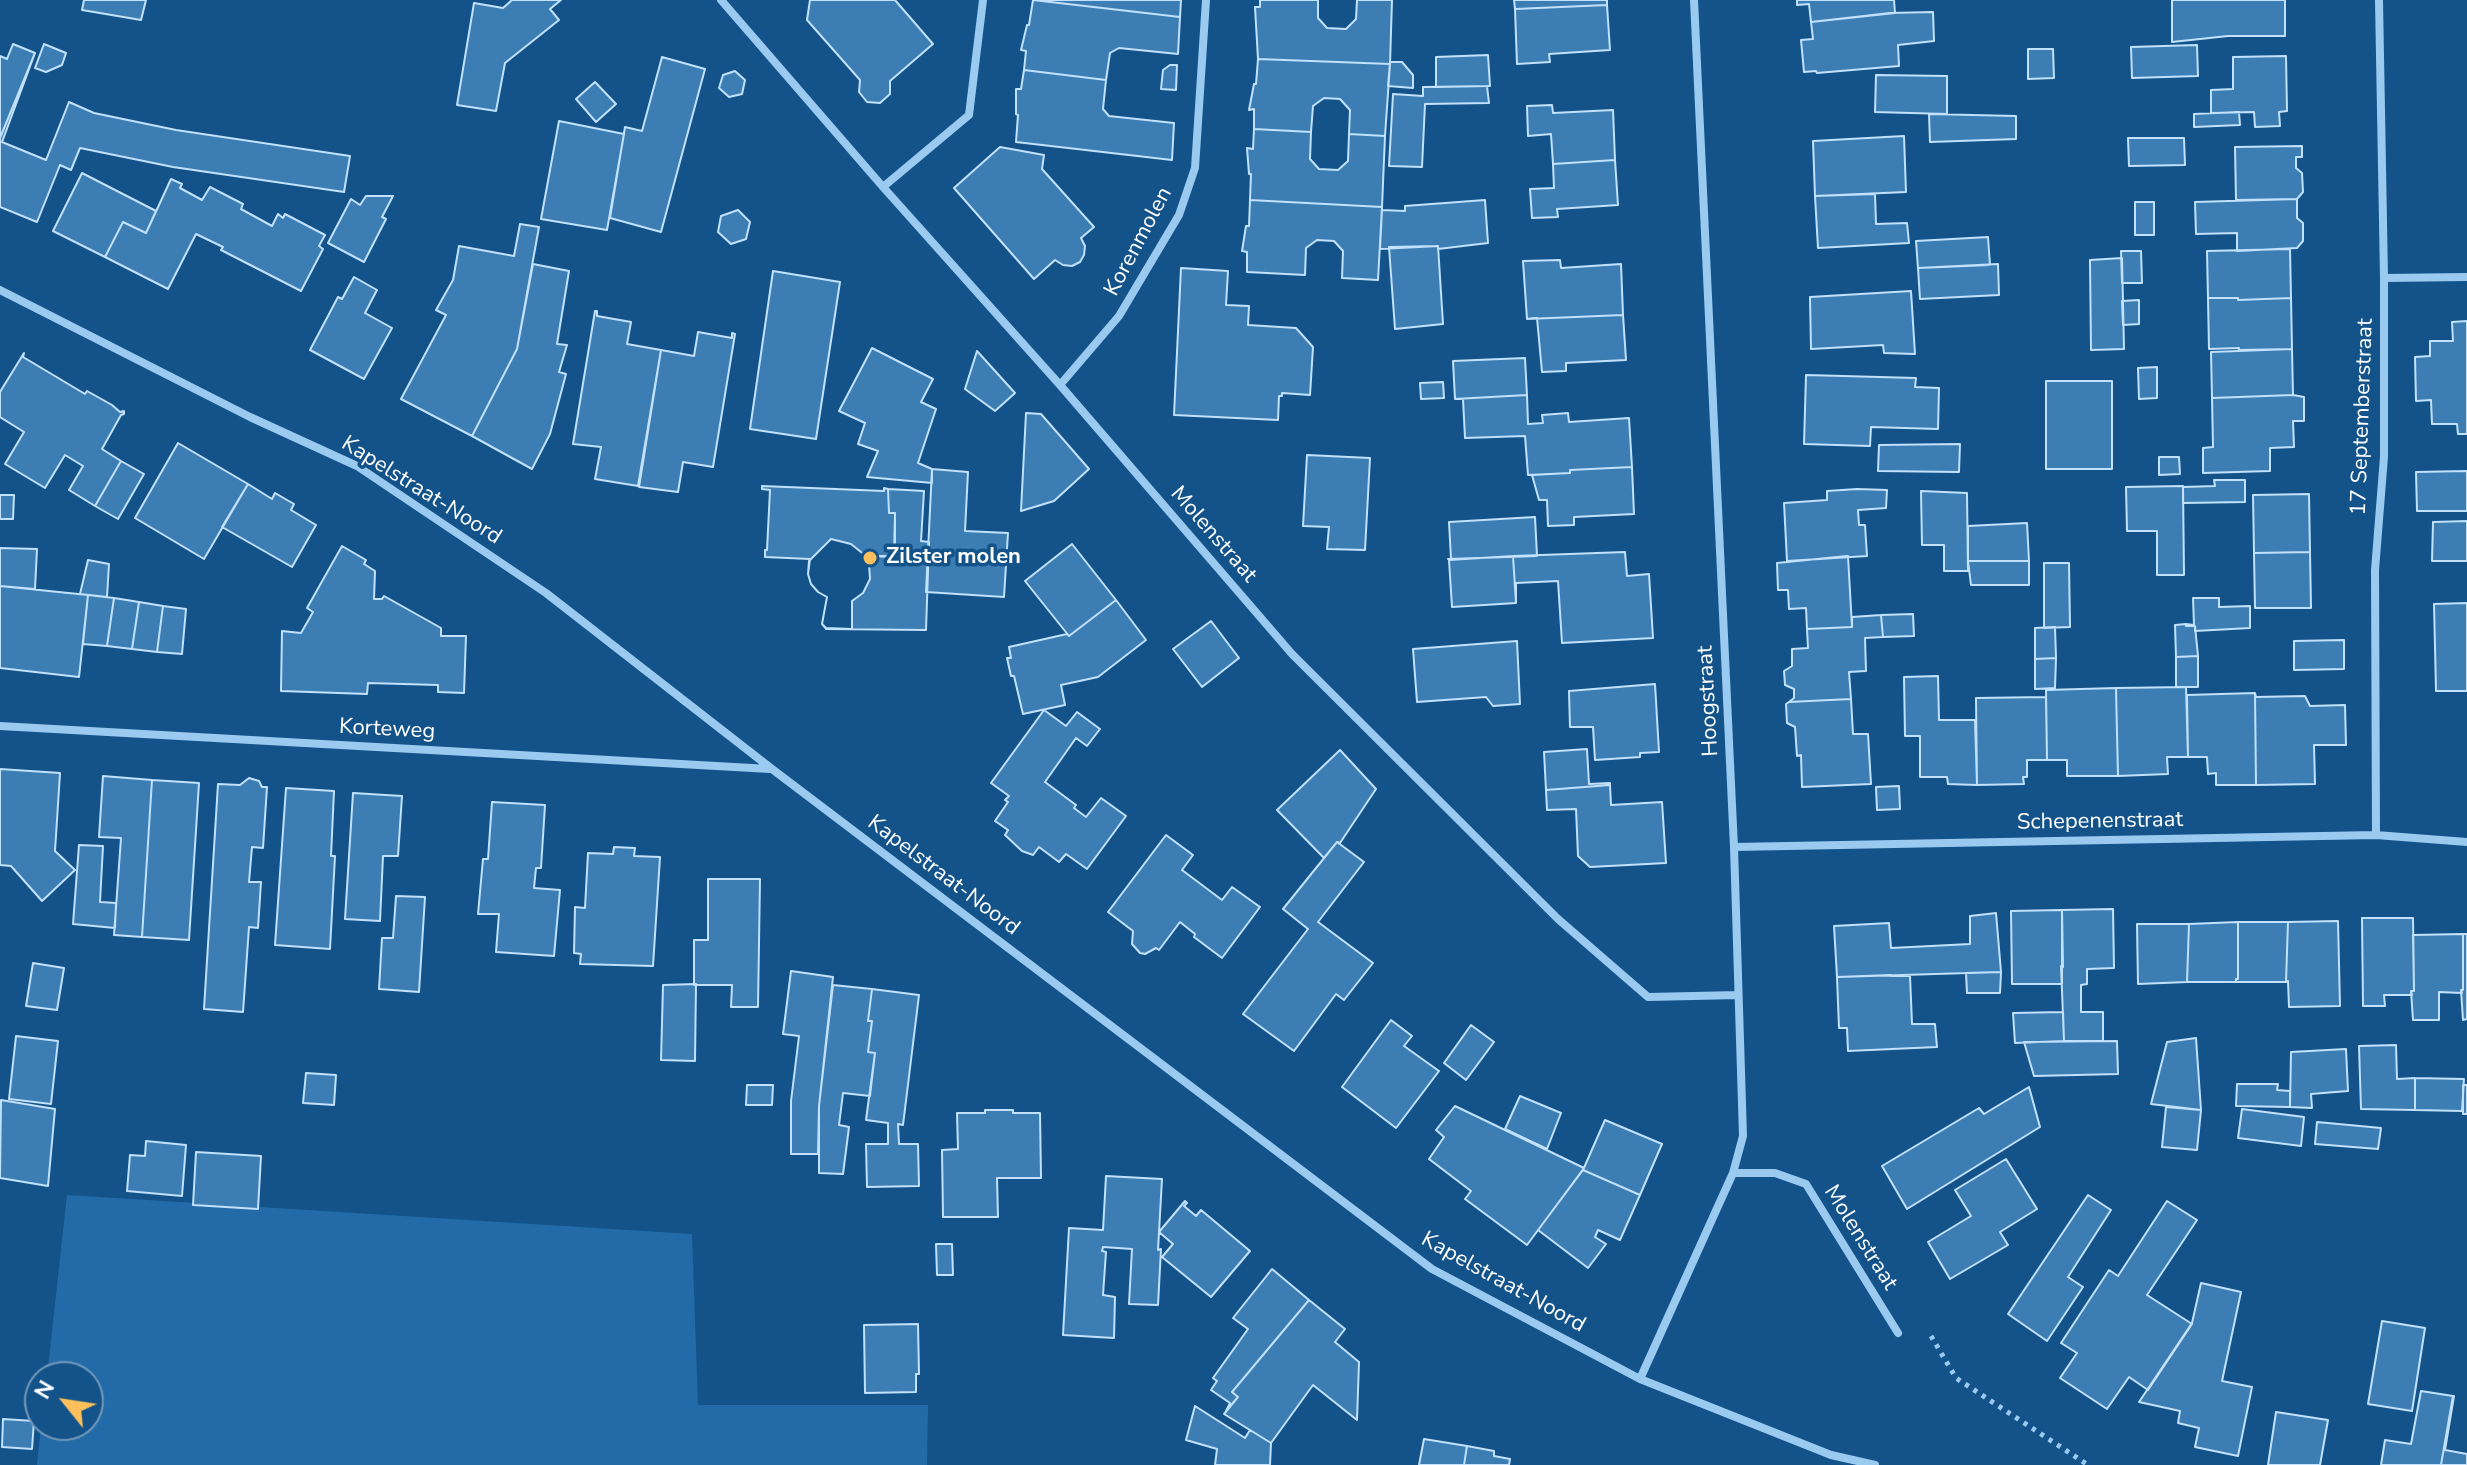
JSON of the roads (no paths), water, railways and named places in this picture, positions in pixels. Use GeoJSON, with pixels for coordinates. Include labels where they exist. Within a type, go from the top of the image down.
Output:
{"type":"FeatureCollection","features":[{"type":"Feature","properties":{"kind":"street","name":"Molenstraat"},"geometry":{"type":"LineString","coordinates":[[721,0],[1292,654],[1558,919],[1648,997],[1738,995]]}},
{"type":"Feature","properties":{"kind":"street"},"geometry":{"type":"LineString","coordinates":[[883,187],[969,115],[983,0]]}},
{"type":"Feature","properties":{"kind":"street","name":"Korenmolen"},"geometry":{"type":"LineString","coordinates":[[1060,385],[1119,316],[1179,215],[1195,168],[1206,0]]}},
{"type":"Feature","properties":{"kind":"street","name":"Hoogstraat"},"geometry":{"type":"LineString","coordinates":[[1640,1379],[1733,1173],[1743,1136],[1734,847],[1694,0]]}},
{"type":"Feature","properties":{"kind":"street","name":"17 Septemberstraat"},"geometry":{"type":"LineString","coordinates":[[2376,835],[2375,570],[2384,457],[2379,0]]}},
{"type":"Feature","properties":{"kind":"street"},"geometry":{"type":"LineString","coordinates":[[2384,278],[2467,277]]}},
{"type":"Feature","properties":{"kind":"street","name":"Kapelstraat-Noord"},"geometry":{"type":"LineString","coordinates":[[0,290],[250,417],[357,466],[546,593],[772,769],[1432,1269],[1640,1379],[1831,1455],[1875,1465]]}},
{"type":"Feature","properties":{"kind":"street","name":"Korteweg"},"geometry":{"type":"LineString","coordinates":[[0,726],[772,769]]}},
{"type":"Feature","properties":{"kind":"street","name":"Schepenenstraat"},"geometry":{"type":"LineString","coordinates":[[1734,847],[2376,835],[2467,842]]}},
{"type":"Feature","properties":{"kind":"street","name":"Molenstraat"},"geometry":{"type":"LineString","coordinates":[[1733,1173],[1775,1173],[1806,1184],[1898,1333]]}},
{"type":"Feature","properties":{"kind":"place","name":"Zilster molen"},"geometry":{"type":"Point","coordinates":[870,558]}}]}
